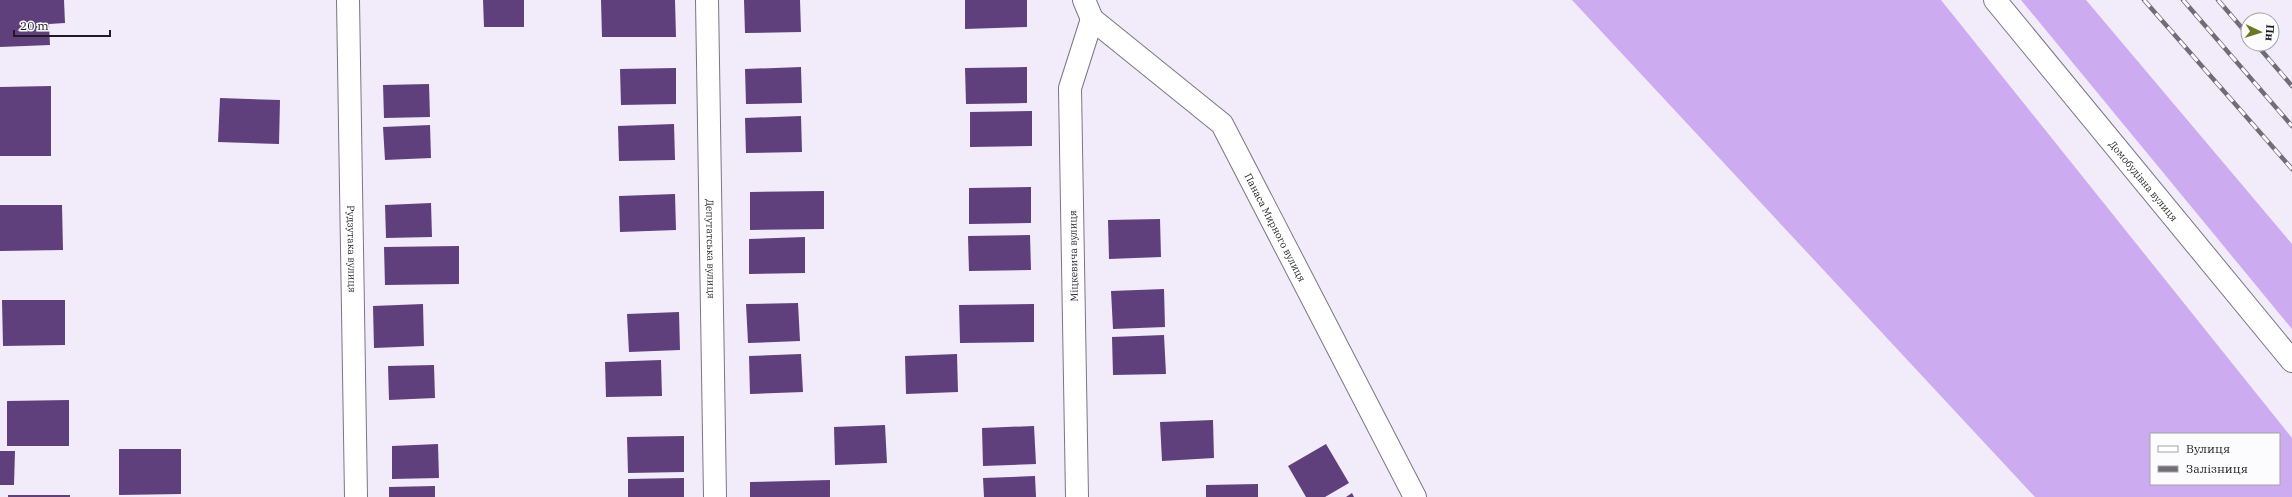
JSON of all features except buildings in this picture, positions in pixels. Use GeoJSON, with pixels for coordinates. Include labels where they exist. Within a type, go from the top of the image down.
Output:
{"type":"FeatureCollection","features":[{"type":"Feature","properties":{"kind":"street","name":"Рудзутака вулиця"},"geometry":{"type":"LineString","coordinates":[[348,0],[356,497]]}},
{"type":"Feature","properties":{"kind":"street","name":"Депутатська вулиця"},"geometry":{"type":"LineString","coordinates":[[707,0],[715,497]]}},
{"type":"Feature","properties":{"kind":"street","name":"Домобудівна вулиця"},"geometry":{"type":"LineString","coordinates":[[1995,0],[2292,361]]}},
{"type":"Feature","properties":{"kind":"street","name":"Міцкевича вулиця"},"geometry":{"type":"LineString","coordinates":[[1077,497],[1070,88],[1088,10]]}},
{"type":"Feature","properties":{"kind":"street","name":"Панаса Мирного вулиця"},"geometry":{"type":"LineString","coordinates":[[1088,10],[1222,124],[1415,497]]}},
{"type":"Feature","properties":{"kind":"shaded area"},"geometry":{"type":"Polygon","coordinates":[[[1572,0],[1941,0],[2292,438],[2292,497],[2035,497],[1572,0]]]}},
{"type":"Feature","properties":{"kind":"shaded area"},"geometry":{"type":"Polygon","coordinates":[[[2021,0],[2086,0],[2292,244],[2292,329],[2021,0]]]}},
{"type":"Feature","properties":{"kind":"railway"},"geometry":{"type":"LineString","coordinates":[[2144,0],[2292,169]]}},
{"type":"Feature","properties":{"kind":"railway"},"geometry":{"type":"LineString","coordinates":[[2183,0],[2292,126]]}},
{"type":"Feature","properties":{"kind":"railway"},"geometry":{"type":"LineString","coordinates":[[2218,0],[2240,26]]}},
{"type":"Feature","properties":{"kind":"railway"},"geometry":{"type":"LineString","coordinates":[[2263,52],[2292,86]]}}]}
